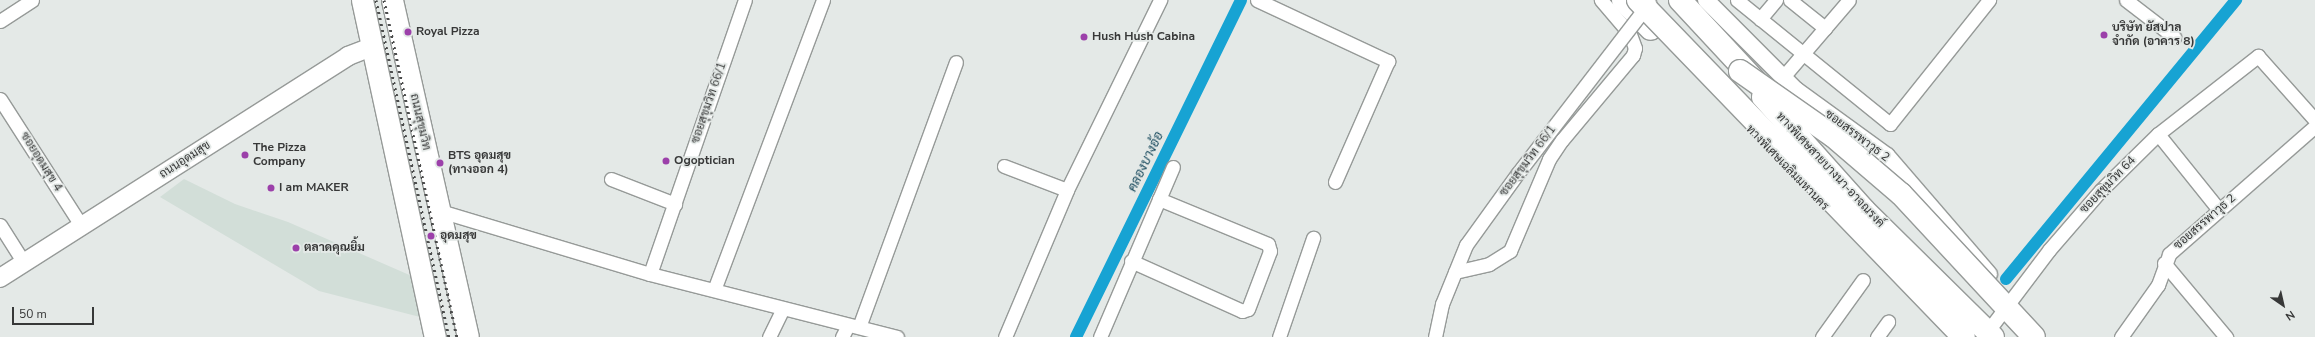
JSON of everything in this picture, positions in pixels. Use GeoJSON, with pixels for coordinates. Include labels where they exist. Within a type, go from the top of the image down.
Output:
{"type":"FeatureCollection","features":[{"type":"Feature","properties":{"kind":"highway","name":"ทางพิเศษเฉลิมมหานคร"},"geometry":{"type":"LineString","coordinates":[[1623,0],[1950,337]]}},
{"type":"Feature","properties":{"kind":"highway","name":"ทางพิเศษสายบางนา-อาจณรงค์"},"geometry":{"type":"LineString","coordinates":[[1638,0],[1964,337]]}},
{"type":"Feature","properties":{"kind":"highway","name":"ทางพิเศษสายบางนา-อาจณรงค์"},"geometry":{"type":"LineString","coordinates":[[1672,0],[1740,71],[1864,210],[1992,337]]}},
{"type":"Feature","properties":{"kind":"highway"},"geometry":{"type":"LineString","coordinates":[[1680,0],[1863,202],[1992,337]]}},
{"type":"Feature","properties":{"kind":"highway"},"geometry":{"type":"LineString","coordinates":[[1740,71],[1833,136],[1901,194],[2034,337]]}},
{"type":"Feature","properties":{"kind":"main road"},"geometry":{"type":"LineString","coordinates":[[362,0],[435,337]]}},
{"type":"Feature","properties":{"kind":"main road","name":"ถนนสุขุมวิท"},"geometry":{"type":"LineString","coordinates":[[392,0],[468,337]]}},
{"type":"Feature","properties":{"kind":"main road"},"geometry":{"type":"LineString","coordinates":[[372,47],[401,42]]}},
{"type":"Feature","properties":{"kind":"main road","name":"ถนนอุดมสุข"},"geometry":{"type":"LineString","coordinates":[[0,278],[348,56],[372,47]]}},
{"type":"Feature","properties":{"kind":"street"},"geometry":{"type":"LineString","coordinates":[[0,21],[32,0]]}},
{"type":"Feature","properties":{"kind":"street","name":"ซอยสุขุมวิท 66/1"},"geometry":{"type":"LineString","coordinates":[[650,274],[745,0]]}},
{"type":"Feature","properties":{"kind":"street"},"geometry":{"type":"LineString","coordinates":[[714,290],[823,0]]}},
{"type":"Feature","properties":{"kind":"street"},"geometry":{"type":"LineString","coordinates":[[1005,337],[1066,190],[1160,0]]}},
{"type":"Feature","properties":{"kind":"street"},"geometry":{"type":"LineString","coordinates":[[1257,0],[1388,61],[1335,182]]}},
{"type":"Feature","properties":{"kind":"street"},"geometry":{"type":"LineString","coordinates":[[1456,272],[1489,264],[1510,251],[1549,159],[1562,140],[1633,55],[1635,48],[1630,34],[1601,0]]}},
{"type":"Feature","properties":{"kind":"street","name":"ซอยสุขุมวิท 66/1"},"geometry":{"type":"LineString","coordinates":[[1435,337],[1442,304],[1466,245],[1518,173],[1651,0]]}},
{"type":"Feature","properties":{"kind":"street","name":"ซอยสรรพาวุธ 2"},"geometry":{"type":"LineString","coordinates":[[1706,0],[1796,90],[1887,156],[2044,337]]}},
{"type":"Feature","properties":{"kind":"street"},"geometry":{"type":"LineString","coordinates":[[1736,0],[1751,4],[1760,19],[1890,124],[1989,0]]}},
{"type":"Feature","properties":{"kind":"street"},"geometry":{"type":"LineString","coordinates":[[1760,19],[1776,0]]}},
{"type":"Feature","properties":{"kind":"street"},"geometry":{"type":"LineString","coordinates":[[1790,0],[1825,28]]}},
{"type":"Feature","properties":{"kind":"street"},"geometry":{"type":"LineString","coordinates":[[1783,77],[1849,0]]}},
{"type":"Feature","properties":{"kind":"street"},"geometry":{"type":"LineString","coordinates":[[2126,0],[2174,37]]}},
{"type":"Feature","properties":{"kind":"street","name":"ซอยสุขุมวิท 64"},"geometry":{"type":"LineString","coordinates":[[1983,337],[2049,250],[2101,190],[2158,134],[2258,56],[2315,120]]}},
{"type":"Feature","properties":{"kind":"street"},"geometry":{"type":"LineString","coordinates":[[842,337],[854,326],[956,62]]}},
{"type":"Feature","properties":{"kind":"street","name":"ซอยอุดมสุข 4"},"geometry":{"type":"LineString","coordinates":[[0,99],[81,225]]}},
{"type":"Feature","properties":{"kind":"street","name":"ซอยสรรพาวุธ 2"},"geometry":{"type":"LineString","coordinates":[[2121,337],[2158,285],[2164,263],[2169,254],[2315,126]]}},
{"type":"Feature","properties":{"kind":"street"},"geometry":{"type":"LineString","coordinates":[[2158,134],[2219,210]]}},
{"type":"Feature","properties":{"kind":"street"},"geometry":{"type":"LineString","coordinates":[[1004,166],[1066,190]]}},
{"type":"Feature","properties":{"kind":"street"},"geometry":{"type":"LineString","coordinates":[[1100,337],[1131,261],[1173,167]]}},
{"type":"Feature","properties":{"kind":"street"},"geometry":{"type":"LineString","coordinates":[[611,179],[675,204]]}},
{"type":"Feature","properties":{"kind":"street"},"geometry":{"type":"LineString","coordinates":[[1131,261],[1242,311],[1248,309],[1270,251],[1268,244],[1159,199]]}},
{"type":"Feature","properties":{"kind":"street"},"geometry":{"type":"LineString","coordinates":[[440,211],[650,274],[897,337]]}},
{"type":"Feature","properties":{"kind":"street"},"geometry":{"type":"LineString","coordinates":[[0,225],[24,263]]}},
{"type":"Feature","properties":{"kind":"street"},"geometry":{"type":"LineString","coordinates":[[1279,337],[1313,238]]}},
{"type":"Feature","properties":{"kind":"street"},"geometry":{"type":"LineString","coordinates":[[2164,263],[2226,337]]}},
{"type":"Feature","properties":{"kind":"street"},"geometry":{"type":"LineString","coordinates":[[1822,337],[1863,280]]}},
{"type":"Feature","properties":{"kind":"street"},"geometry":{"type":"LineString","coordinates":[[769,337],[783,308]]}},
{"type":"Feature","properties":{"kind":"street"},"geometry":{"type":"LineString","coordinates":[[1878,337],[1888,322]]}},
{"type":"Feature","properties":{"kind":"shaded area","name":"ตลาดคุณยิ้ม"},"geometry":{"type":"Polygon","coordinates":[[[184,179],[235,204],[288,222],[414,277],[420,317],[319,291],[160,197],[184,179]]]}},
{"type":"Feature","properties":{"kind":"waterway","name":"คลองบางอ้อ"},"geometry":{"type":"LineString","coordinates":[[1076,337],[1241,0]]}},
{"type":"Feature","properties":{"kind":"waterway"},"geometry":{"type":"LineString","coordinates":[[2006,279],[2236,0]]}},
{"type":"Feature","properties":{"kind":"railway"},"geometry":{"type":"LineString","coordinates":[[376,0],[449,337]]}},
{"type":"Feature","properties":{"kind":"railway"},"geometry":{"type":"LineString","coordinates":[[384,0],[457,337]]}},
{"type":"Feature","properties":{"kind":"place","name":"Royal Pizza"},"geometry":{"type":"Point","coordinates":[408,32]}},
{"type":"Feature","properties":{"kind":"place","name":"บริษัท ยัสปาล จำกัด (อาคาร 8)"},"geometry":{"type":"Point","coordinates":[2104,35]}},
{"type":"Feature","properties":{"kind":"place","name":"Hush Hush Cabina"},"geometry":{"type":"Point","coordinates":[1084,37]}},
{"type":"Feature","properties":{"kind":"place","name":"The Pizza Company"},"geometry":{"type":"Point","coordinates":[245,155]}},
{"type":"Feature","properties":{"kind":"place","name":"Ogoptician"},"geometry":{"type":"Point","coordinates":[666,161]}},
{"type":"Feature","properties":{"kind":"place","name":"BTS อุดมสุข (ทางออก 4)"},"geometry":{"type":"Point","coordinates":[440,163]}},
{"type":"Feature","properties":{"kind":"place","name":"I am MAKER"},"geometry":{"type":"Point","coordinates":[271,188]}},
{"type":"Feature","properties":{"kind":"place","name":"อุดมสุข"},"geometry":{"type":"Point","coordinates":[431,236]}},
{"type":"Feature","properties":{"kind":"place","name":"ตลาดคุณยิ้ม"},"geometry":{"type":"Point","coordinates":[296,248]}}]}
